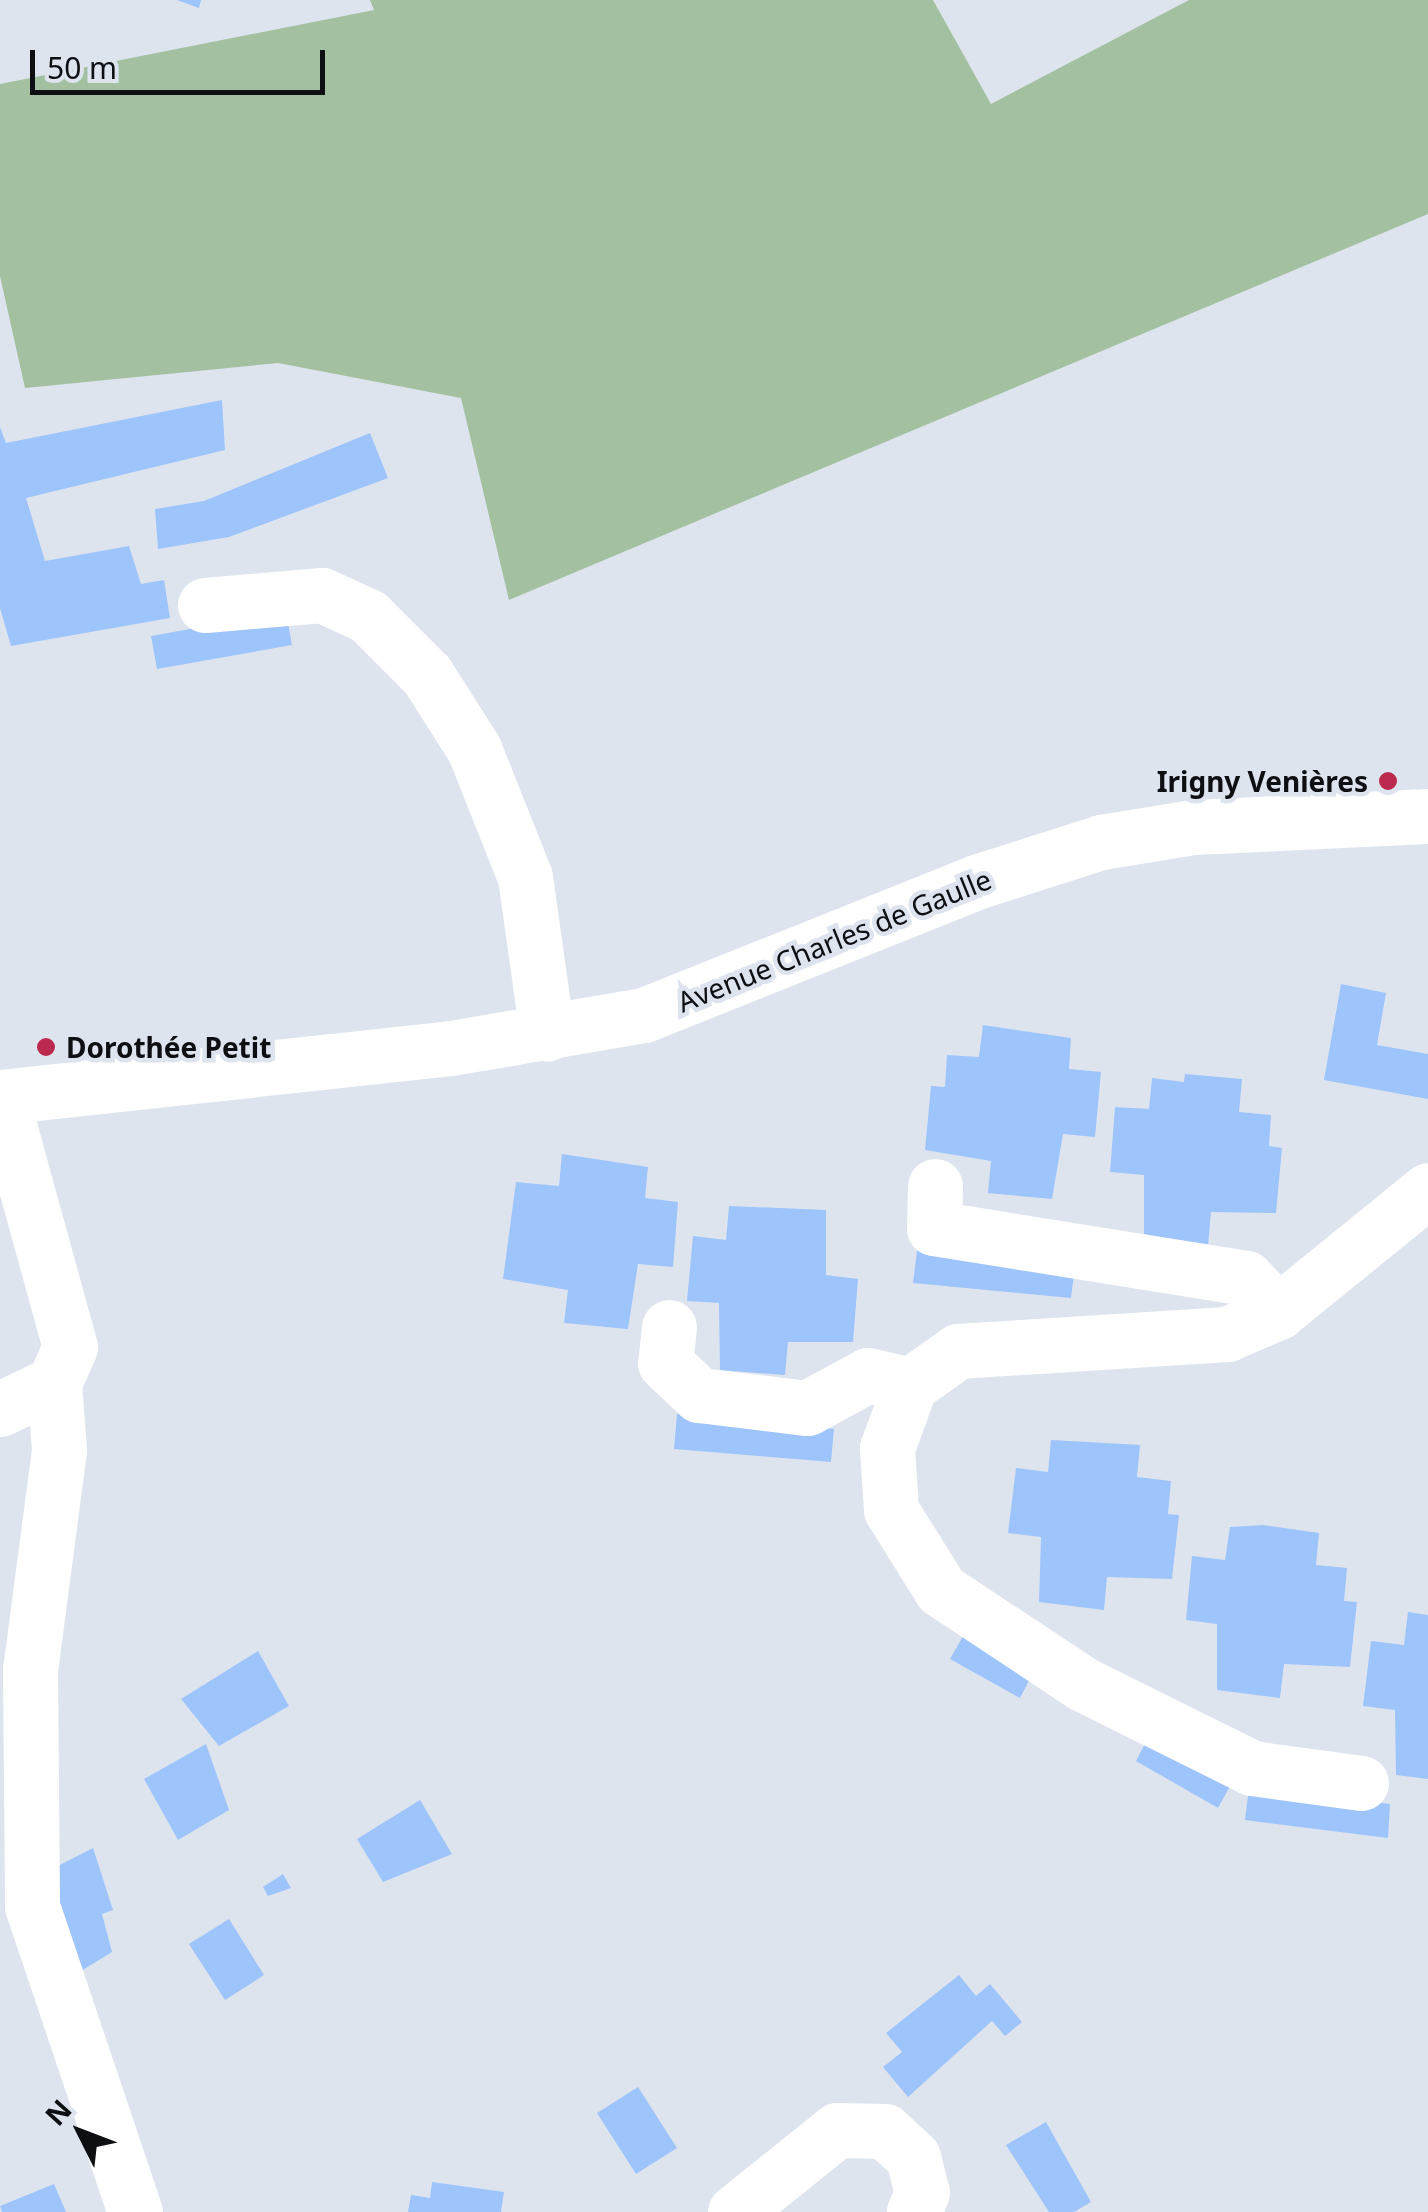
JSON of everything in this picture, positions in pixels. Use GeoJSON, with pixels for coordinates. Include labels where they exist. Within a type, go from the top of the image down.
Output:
{"type":"FeatureCollection","features":[{"type":"Feature","properties":{"kind":"street"},"geometry":{"type":"LineString","coordinates":[[205,605],[322,595],[368,616],[427,676],[474,749],[524,877],[547,1033]]}},
{"type":"Feature","properties":{"kind":"street","name":"Avenue Charles de Gaulle"},"geometry":{"type":"LineString","coordinates":[[0,1097],[547,1033],[644,1015],[750,979],[976,882],[1101,842],[1194,827],[1428,816]]}},
{"type":"Feature","properties":{"kind":"street"},"geometry":{"type":"LineString","coordinates":[[0,1097],[70,1347],[54,1383],[59,1450],[30,1669],[32,1906],[135,2212]]}},
{"type":"Feature","properties":{"kind":"street"},"geometry":{"type":"LineString","coordinates":[[935,1186],[934,1228],[1246,1278],[1278,1312]]}},
{"type":"Feature","properties":{"kind":"street"},"geometry":{"type":"LineString","coordinates":[[1361,1783],[1252,1768],[1083,1684],[942,1590],[891,1510],[888,1448],[910,1384],[958,1351],[1227,1334],[1278,1312],[1428,1190]]}},
{"type":"Feature","properties":{"kind":"street"},"geometry":{"type":"LineString","coordinates":[[669,1327],[665,1363],[698,1395],[807,1408],[868,1375],[910,1384]]}},
{"type":"Feature","properties":{"kind":"street"},"geometry":{"type":"LineString","coordinates":[[0,1410],[54,1383]]}},
{"type":"Feature","properties":{"kind":"street"},"geometry":{"type":"LineString","coordinates":[[747,2211],[837,2130],[885,2131],[912,2157],[922,2192],[914,2212]]}},
{"type":"Feature","properties":{"kind":"green space"},"geometry":{"type":"Polygon","coordinates":[[[370,0],[933,0],[991,104],[1189,0],[1428,0],[1428,214],[509,600],[461,398],[278,363],[25,388],[0,276],[0,84],[374,10],[370,0]]]}},
{"type":"Feature","properties":{"kind":"building"},"geometry":{"type":"Polygon","coordinates":[[[177,0],[201,0],[199,8],[177,0]]]}},
{"type":"Feature","properties":{"kind":"building"},"geometry":{"type":"Polygon","coordinates":[[[222,400],[225,450],[26,498],[45,561],[129,546],[141,584],[164,580],[170,618],[11,646],[0,608],[0,427],[6,443],[222,400]]]}},
{"type":"Feature","properties":{"kind":"building"},"geometry":{"type":"Polygon","coordinates":[[[370,433],[388,478],[229,537],[158,549],[155,509],[204,501],[370,433]]]}},
{"type":"Feature","properties":{"kind":"building"},"geometry":{"type":"Polygon","coordinates":[[[286,612],[292,645],[157,669],[151,636],[286,612]]]}},
{"type":"Feature","properties":{"kind":"building"},"geometry":{"type":"Polygon","coordinates":[[[1341,984],[1386,993],[1377,1045],[1428,1054],[1428,1099],[1324,1080],[1341,984]]]}},
{"type":"Feature","properties":{"kind":"building"},"geometry":{"type":"Polygon","coordinates":[[[983,1025],[1071,1038],[1069,1069],[1101,1072],[1095,1137],[1063,1134],[1052,1199],[988,1193],[991,1161],[925,1150],[931,1086],[945,1087],[947,1055],[979,1057],[983,1025]]]}},
{"type":"Feature","properties":{"kind":"building"},"geometry":{"type":"Polygon","coordinates":[[[1185,1074],[1242,1079],[1239,1112],[1271,1115],[1269,1146],[1282,1148],[1276,1213],[1211,1212],[1208,1246],[1144,1241],[1144,1175],[1110,1172],[1115,1107],[1149,1109],[1152,1078],[1184,1082],[1185,1074]]]}},
{"type":"Feature","properties":{"kind":"building"},"geometry":{"type":"Polygon","coordinates":[[[562,1154],[648,1167],[645,1198],[678,1202],[673,1267],[638,1264],[628,1329],[564,1323],[568,1290],[503,1279],[516,1182],[559,1186],[562,1154]]]}},
{"type":"Feature","properties":{"kind":"building"},"geometry":{"type":"Polygon","coordinates":[[[729,1206],[826,1210],[826,1275],[858,1279],[853,1342],[788,1342],[785,1375],[720,1370],[719,1303],[687,1301],[693,1236],[726,1240],[729,1206]]]}},
{"type":"Feature","properties":{"kind":"building"},"geometry":{"type":"Polygon","coordinates":[[[917,1251],[1075,1266],[1071,1298],[913,1283],[917,1251]]]}},
{"type":"Feature","properties":{"kind":"building"},"geometry":{"type":"Polygon","coordinates":[[[677,1414],[834,1429],[831,1462],[674,1449],[677,1414]]]}},
{"type":"Feature","properties":{"kind":"building"},"geometry":{"type":"Polygon","coordinates":[[[1051,1440],[1140,1445],[1137,1477],[1171,1481],[1168,1514],[1179,1515],[1172,1579],[1107,1577],[1104,1610],[1039,1602],[1041,1537],[1008,1533],[1016,1468],[1048,1472],[1051,1440]]]}},
{"type":"Feature","properties":{"kind":"building"},"geometry":{"type":"Polygon","coordinates":[[[1263,1525],[1319,1533],[1316,1565],[1347,1568],[1344,1601],[1357,1602],[1350,1667],[1284,1664],[1280,1698],[1217,1690],[1217,1624],[1186,1620],[1192,1556],[1225,1560],[1230,1527],[1263,1525]]]}},
{"type":"Feature","properties":{"kind":"building"},"geometry":{"type":"Polygon","coordinates":[[[1408,1612],[1428,1615],[1428,1779],[1396,1775],[1395,1710],[1363,1706],[1371,1641],[1404,1645],[1408,1612]]]}},
{"type":"Feature","properties":{"kind":"building"},"geometry":{"type":"Polygon","coordinates":[[[966,1631],[1035,1669],[1020,1698],[950,1659],[966,1631]]]}},
{"type":"Feature","properties":{"kind":"building"},"geometry":{"type":"Polygon","coordinates":[[[258,1651],[289,1706],[219,1746],[181,1699],[258,1651]]]}},
{"type":"Feature","properties":{"kind":"building"},"geometry":{"type":"Polygon","coordinates":[[[1151,1732],[1234,1779],[1218,1808],[1136,1761],[1151,1732]]]}},
{"type":"Feature","properties":{"kind":"building"},"geometry":{"type":"Polygon","coordinates":[[[206,1744],[229,1810],[178,1840],[144,1779],[206,1744]]]}},
{"type":"Feature","properties":{"kind":"building"},"geometry":{"type":"Polygon","coordinates":[[[1249,1788],[1390,1804],[1388,1838],[1245,1820],[1249,1788]]]}},
{"type":"Feature","properties":{"kind":"building"},"geometry":{"type":"Polygon","coordinates":[[[420,1800],[452,1854],[383,1882],[357,1839],[420,1800]]]}},
{"type":"Feature","properties":{"kind":"building"},"geometry":{"type":"Polygon","coordinates":[[[93,1848],[113,1910],[102,1914],[112,1952],[76,1974],[52,1869],[93,1848]]]}},
{"type":"Feature","properties":{"kind":"building"},"geometry":{"type":"Polygon","coordinates":[[[283,1874],[291,1888],[268,1896],[263,1887],[283,1874]]]}},
{"type":"Feature","properties":{"kind":"building"},"geometry":{"type":"Polygon","coordinates":[[[229,1919],[264,1975],[225,2000],[189,1944],[229,1919]]]}},
{"type":"Feature","properties":{"kind":"building"},"geometry":{"type":"Polygon","coordinates":[[[959,1975],[976,1996],[990,1984],[1022,2022],[1005,2036],[992,2021],[908,2097],[883,2067],[902,2052],[886,2033],[959,1975]]]}},
{"type":"Feature","properties":{"kind":"building"},"geometry":{"type":"Polygon","coordinates":[[[638,2087],[677,2148],[636,2174],[597,2113],[638,2087]]]}},
{"type":"Feature","properties":{"kind":"building"},"geometry":{"type":"Polygon","coordinates":[[[1046,2122],[1091,2202],[1074,2212],[1049,2212],[1006,2145],[1046,2122]]]}},
{"type":"Feature","properties":{"kind":"building"},"geometry":{"type":"Polygon","coordinates":[[[432,2182],[504,2192],[501,2212],[408,2212],[411,2195],[430,2198],[432,2182]]]}},
{"type":"Feature","properties":{"kind":"building"},"geometry":{"type":"Polygon","coordinates":[[[54,2184],[66,2212],[2,2212],[0,2206],[54,2184]]]}},
{"type":"Feature","properties":{"kind":"place","name":"Irigny Venières"},"geometry":{"type":"Point","coordinates":[1388,781]}},
{"type":"Feature","properties":{"kind":"place","name":"Dorothée Petit"},"geometry":{"type":"Point","coordinates":[46,1047]}}]}
